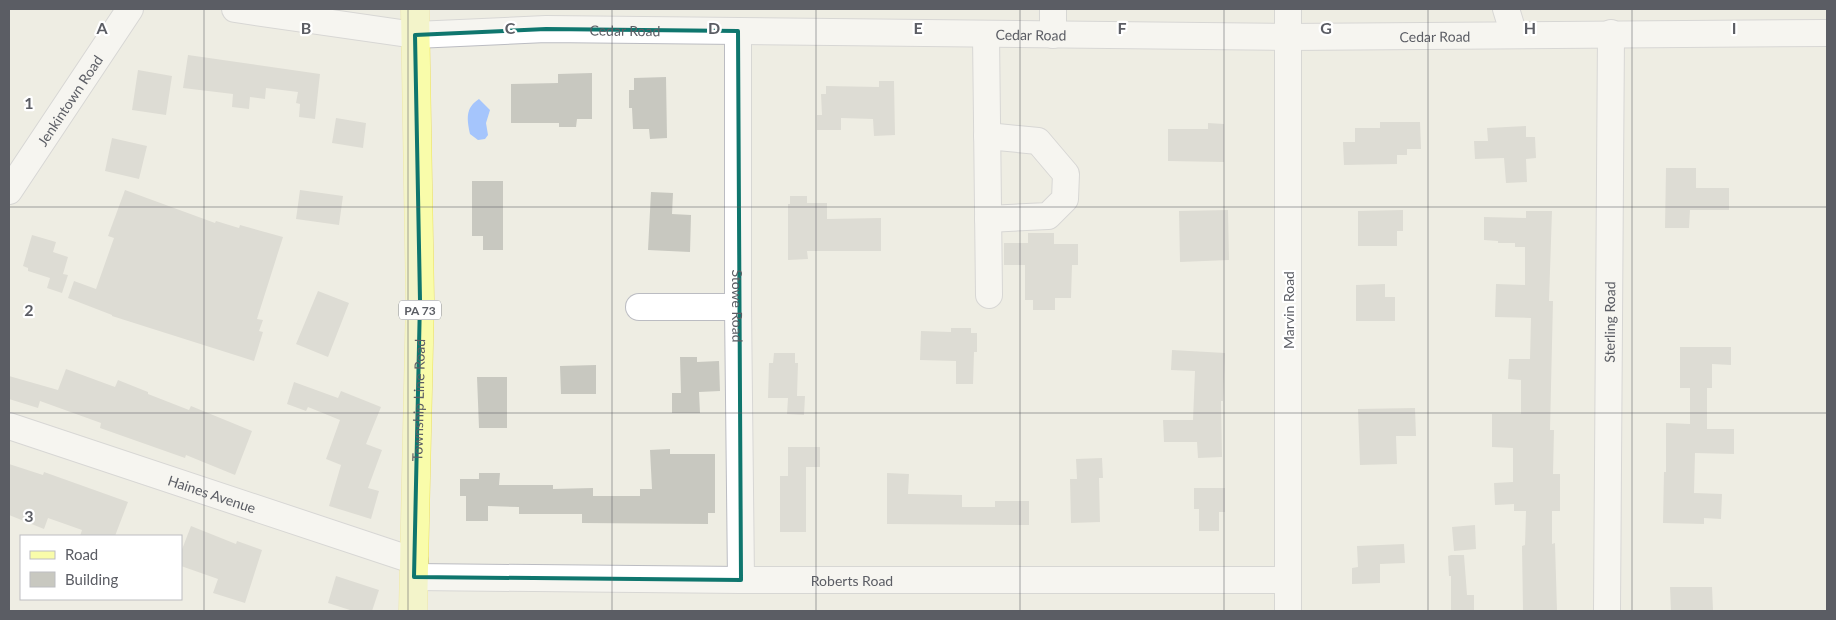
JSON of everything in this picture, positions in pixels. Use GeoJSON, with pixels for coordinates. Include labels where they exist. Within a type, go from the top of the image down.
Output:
{"type":"FeatureCollection","features":[{"type":"Feature","properties":{"kind":"main road","name":"Township Line Road"},"geometry":{"type":"LineString","coordinates":[[413,611],[420,300],[415,22]]}},
{"type":"Feature","properties":{"kind":"street","name":"Jenkintown Road"},"geometry":{"type":"LineString","coordinates":[[11,184],[130,9]]}},
{"type":"Feature","properties":{"kind":"street","name":"Cedar Road"},"geometry":{"type":"LineString","coordinates":[[235,9],[415,22],[546,19],[738,31],[1288,37],[1827,33]]}},
{"type":"Feature","properties":{"kind":"street"},"geometry":{"type":"LineString","coordinates":[[1053,9],[1053,34]]}},
{"type":"Feature","properties":{"kind":"street","name":"Marvin Road"},"geometry":{"type":"LineString","coordinates":[[1288,9],[1288,611]]}},
{"type":"Feature","properties":{"kind":"street"},"geometry":{"type":"LineString","coordinates":[[1506,9],[1514,35]]}},
{"type":"Feature","properties":{"kind":"street","name":"Stowe Road"},"geometry":{"type":"LineString","coordinates":[[738,31],[738,307],[741,580]]}},
{"type":"Feature","properties":{"kind":"street"},"geometry":{"type":"LineString","coordinates":[[986,34],[989,295]]}},
{"type":"Feature","properties":{"kind":"street","name":"Sterling Road"},"geometry":{"type":"LineString","coordinates":[[1607,611],[1611,34]]}},
{"type":"Feature","properties":{"kind":"street"},"geometry":{"type":"LineString","coordinates":[[987,136],[1038,141],[1066,174],[1065,199],[1048,216],[988,220]]}},
{"type":"Feature","properties":{"kind":"street"},"geometry":{"type":"LineString","coordinates":[[639,307],[738,307]]}},
{"type":"Feature","properties":{"kind":"street","name":"Haines Avenue"},"geometry":{"type":"LineString","coordinates":[[9,426],[414,569]]}},
{"type":"Feature","properties":{"kind":"street","name":"Roberts Road"},"geometry":{"type":"LineString","coordinates":[[414,569],[741,580],[1288,580]]}},
{"type":"Feature","properties":{"kind":"highlighted area"},"geometry":{"type":"Polygon","coordinates":[[[546,29],[738,31],[741,580],[414,577],[420,300],[415,35],[546,29]]]}},
{"type":"Feature","properties":{"kind":"water"},"geometry":{"type":"Polygon","coordinates":[[[479,99],[490,110],[486,123],[488,135],[485,139],[478,140],[470,134],[468,114],[471,106],[479,99]]]}},
{"type":"Feature","properties":{"kind":"building"},"geometry":{"type":"Polygon","coordinates":[[[188,55],[320,74],[315,119],[299,117],[300,104],[296,103],[298,92],[266,88],[265,99],[250,97],[249,109],[232,107],[233,94],[183,88],[188,55]]]}},
{"type":"Feature","properties":{"kind":"building"},"geometry":{"type":"Polygon","coordinates":[[[138,70],[172,76],[166,115],[132,110],[138,70]]]}},
{"type":"Feature","properties":{"kind":"building"},"geometry":{"type":"Polygon","coordinates":[[[592,73],[592,119],[577,119],[576,127],[559,127],[559,123],[511,123],[511,84],[558,83],[558,74],[592,73]]]}},
{"type":"Feature","properties":{"kind":"building"},"geometry":{"type":"Polygon","coordinates":[[[666,77],[667,138],[650,139],[649,129],[633,129],[632,108],[629,108],[629,90],[634,90],[634,78],[666,77]]]}},
{"type":"Feature","properties":{"kind":"building"},"geometry":{"type":"Polygon","coordinates":[[[879,81],[894,81],[895,135],[874,136],[873,119],[841,118],[841,130],[817,130],[817,115],[822,115],[821,94],[826,94],[826,86],[879,87],[879,81]]]}},
{"type":"Feature","properties":{"kind":"building"},"geometry":{"type":"Polygon","coordinates":[[[336,118],[366,123],[363,148],[332,143],[336,118]]]}},
{"type":"Feature","properties":{"kind":"building"},"geometry":{"type":"Polygon","coordinates":[[[1380,122],[1420,122],[1421,149],[1407,149],[1407,155],[1397,155],[1397,164],[1344,165],[1343,142],[1355,142],[1355,128],[1380,128],[1380,122]]]}},
{"type":"Feature","properties":{"kind":"building"},"geometry":{"type":"Polygon","coordinates":[[[1208,123],[1224,124],[1224,162],[1168,161],[1168,129],[1208,129],[1208,123]]]}},
{"type":"Feature","properties":{"kind":"building"},"geometry":{"type":"Polygon","coordinates":[[[1526,126],[1526,137],[1535,137],[1536,158],[1526,159],[1527,182],[1506,183],[1504,158],[1475,159],[1474,141],[1488,141],[1487,128],[1526,126]]]}},
{"type":"Feature","properties":{"kind":"building"},"geometry":{"type":"Polygon","coordinates":[[[112,138],[147,146],[139,179],[105,171],[112,138]]]}},
{"type":"Feature","properties":{"kind":"building"},"geometry":{"type":"Polygon","coordinates":[[[1666,168],[1696,168],[1696,188],[1729,188],[1729,210],[1690,210],[1689,228],[1665,228],[1666,168]]]}},
{"type":"Feature","properties":{"kind":"building"},"geometry":{"type":"Polygon","coordinates":[[[472,181],[503,181],[503,250],[483,250],[483,236],[472,236],[472,181]]]}},
{"type":"Feature","properties":{"kind":"building"},"geometry":{"type":"Polygon","coordinates":[[[125,190],[215,223],[216,221],[239,228],[240,225],[283,237],[257,319],[263,320],[259,331],[263,332],[254,361],[112,316],[68,298],[74,281],[96,289],[114,238],[108,236],[125,190]]]}},
{"type":"Feature","properties":{"kind":"building"},"geometry":{"type":"Polygon","coordinates":[[[300,190],[343,196],[339,225],[296,219],[300,190]]]}},
{"type":"Feature","properties":{"kind":"building"},"geometry":{"type":"Polygon","coordinates":[[[651,192],[673,193],[672,214],[691,215],[690,252],[648,250],[651,192]]]}},
{"type":"Feature","properties":{"kind":"building"},"geometry":{"type":"Polygon","coordinates":[[[790,196],[807,196],[807,203],[827,203],[827,219],[881,218],[881,251],[807,251],[808,259],[788,260],[788,204],[790,204],[790,196]]]}},
{"type":"Feature","properties":{"kind":"building"},"geometry":{"type":"Polygon","coordinates":[[[1228,210],[1229,260],[1180,262],[1179,211],[1228,210]]]}},
{"type":"Feature","properties":{"kind":"building"},"geometry":{"type":"Polygon","coordinates":[[[1403,210],[1403,231],[1397,231],[1397,246],[1358,246],[1358,211],[1403,210]]]}},
{"type":"Feature","properties":{"kind":"building"},"geometry":{"type":"Polygon","coordinates":[[[1526,211],[1552,211],[1549,301],[1553,301],[1550,430],[1554,430],[1553,474],[1560,474],[1560,511],[1552,511],[1552,544],[1555,543],[1557,611],[1523,611],[1522,546],[1525,545],[1526,511],[1514,511],[1514,504],[1495,505],[1494,483],[1513,482],[1513,448],[1492,447],[1492,414],[1521,414],[1521,380],[1508,379],[1509,359],[1530,359],[1531,318],[1495,317],[1496,284],[1525,285],[1525,247],[1515,247],[1515,243],[1498,243],[1498,241],[1484,240],[1484,217],[1526,218],[1526,211]]]}},
{"type":"Feature","properties":{"kind":"building"},"geometry":{"type":"Polygon","coordinates":[[[1028,233],[1054,233],[1054,244],[1078,244],[1078,265],[1072,265],[1071,298],[1055,298],[1055,310],[1033,310],[1033,300],[1025,300],[1025,265],[1004,265],[1004,243],[1028,243],[1028,233]]]}},
{"type":"Feature","properties":{"kind":"building"},"geometry":{"type":"Polygon","coordinates":[[[32,235],[56,242],[53,252],[68,257],[63,274],[68,275],[62,293],[47,288],[50,278],[28,271],[28,268],[23,266],[32,235]]]}},
{"type":"Feature","properties":{"kind":"building"},"geometry":{"type":"Polygon","coordinates":[[[1385,284],[1385,297],[1395,297],[1395,321],[1356,321],[1356,285],[1385,284]]]}},
{"type":"Feature","properties":{"kind":"building"},"geometry":{"type":"Polygon","coordinates":[[[318,291],[349,303],[328,357],[296,344],[318,291]]]}},
{"type":"Feature","properties":{"kind":"building"},"geometry":{"type":"Polygon","coordinates":[[[951,328],[971,328],[971,333],[977,333],[977,352],[974,352],[973,384],[956,384],[956,361],[920,360],[921,331],[951,332],[951,328]]]}},
{"type":"Feature","properties":{"kind":"building"},"geometry":{"type":"Polygon","coordinates":[[[1680,347],[1731,347],[1731,365],[1712,364],[1712,388],[1707,388],[1707,429],[1734,429],[1734,454],[1695,453],[1694,493],[1722,494],[1721,519],[1704,518],[1704,524],[1663,523],[1666,423],[1690,424],[1690,388],[1680,388],[1680,347]]]}},
{"type":"Feature","properties":{"kind":"building"},"geometry":{"type":"Polygon","coordinates":[[[1172,350],[1225,353],[1223,401],[1221,401],[1222,457],[1198,458],[1197,442],[1164,442],[1163,420],[1193,420],[1195,371],[1171,370],[1172,350]]]}},
{"type":"Feature","properties":{"kind":"building"},"geometry":{"type":"Polygon","coordinates":[[[774,353],[795,353],[795,363],[798,363],[797,396],[805,396],[804,415],[787,414],[788,398],[768,398],[769,363],[773,363],[774,353]]]}},
{"type":"Feature","properties":{"kind":"building"},"geometry":{"type":"Polygon","coordinates":[[[680,357],[697,357],[697,362],[719,361],[720,391],[699,392],[700,413],[672,413],[672,393],[681,393],[680,357]]]}},
{"type":"Feature","properties":{"kind":"building"},"geometry":{"type":"Polygon","coordinates":[[[596,365],[596,394],[561,394],[560,366],[596,365]]]}},
{"type":"Feature","properties":{"kind":"building"},"geometry":{"type":"Polygon","coordinates":[[[66,369],[115,387],[118,380],[189,410],[191,406],[252,431],[235,475],[186,455],[185,458],[100,428],[101,423],[40,401],[38,408],[9,399],[9,376],[58,390],[66,369]]]}},
{"type":"Feature","properties":{"kind":"building"},"geometry":{"type":"Polygon","coordinates":[[[477,377],[507,377],[507,428],[479,428],[477,377]]]}},
{"type":"Feature","properties":{"kind":"building"},"geometry":{"type":"Polygon","coordinates":[[[294,382],[338,398],[341,391],[381,407],[366,444],[382,450],[368,488],[379,491],[371,519],[329,506],[341,465],[326,459],[340,420],[308,407],[306,411],[287,404],[294,382]]]}},
{"type":"Feature","properties":{"kind":"building"},"geometry":{"type":"Polygon","coordinates":[[[1415,408],[1416,436],[1396,436],[1397,464],[1360,465],[1358,409],[1415,408]]]}},
{"type":"Feature","properties":{"kind":"building"},"geometry":{"type":"Polygon","coordinates":[[[788,447],[820,447],[820,467],[806,467],[806,532],[780,532],[780,476],[788,476],[788,447]]]}},
{"type":"Feature","properties":{"kind":"building"},"geometry":{"type":"Polygon","coordinates":[[[670,449],[670,454],[715,454],[715,513],[708,513],[708,524],[582,523],[582,514],[519,514],[519,507],[488,506],[488,521],[466,521],[466,496],[460,496],[460,479],[479,479],[479,473],[500,473],[499,485],[553,485],[553,489],[593,488],[593,496],[640,496],[640,489],[652,489],[650,450],[670,449]]]}},
{"type":"Feature","properties":{"kind":"building"},"geometry":{"type":"Polygon","coordinates":[[[1102,458],[1103,478],[1099,478],[1100,522],[1071,523],[1070,479],[1077,479],[1076,459],[1102,458]]]}},
{"type":"Feature","properties":{"kind":"building"},"geometry":{"type":"Polygon","coordinates":[[[9,464],[43,475],[44,472],[128,502],[115,535],[80,535],[82,530],[48,518],[44,529],[9,515],[9,464]]]}},
{"type":"Feature","properties":{"kind":"building"},"geometry":{"type":"Polygon","coordinates":[[[887,473],[909,474],[908,494],[962,495],[962,507],[995,507],[995,501],[1029,501],[1029,525],[887,524],[887,473]]]}},
{"type":"Feature","properties":{"kind":"building"},"geometry":{"type":"Polygon","coordinates":[[[1194,488],[1225,488],[1225,512],[1219,512],[1219,531],[1199,531],[1199,509],[1194,509],[1194,488]]]}},
{"type":"Feature","properties":{"kind":"building"},"geometry":{"type":"Polygon","coordinates":[[[1475,525],[1476,549],[1454,551],[1452,527],[1475,525]]]}},
{"type":"Feature","properties":{"kind":"building"},"geometry":{"type":"Polygon","coordinates":[[[191,526],[236,544],[237,541],[262,550],[245,603],[213,593],[218,579],[182,566],[182,549],[191,526]]]}},
{"type":"Feature","properties":{"kind":"building"},"geometry":{"type":"Polygon","coordinates":[[[1404,544],[1405,563],[1380,564],[1380,583],[1352,584],[1352,568],[1358,567],[1357,546],[1404,544]]]}},
{"type":"Feature","properties":{"kind":"building"},"geometry":{"type":"Polygon","coordinates":[[[1464,555],[1467,595],[1474,595],[1474,611],[1451,611],[1451,576],[1449,576],[1448,556],[1464,555]]]}},
{"type":"Feature","properties":{"kind":"building"},"geometry":{"type":"Polygon","coordinates":[[[336,576],[379,590],[372,611],[353,611],[328,603],[336,576]]]}},
{"type":"Feature","properties":{"kind":"building"},"geometry":{"type":"Polygon","coordinates":[[[1670,587],[1712,587],[1713,610],[1671,611],[1670,587]]]}}]}
